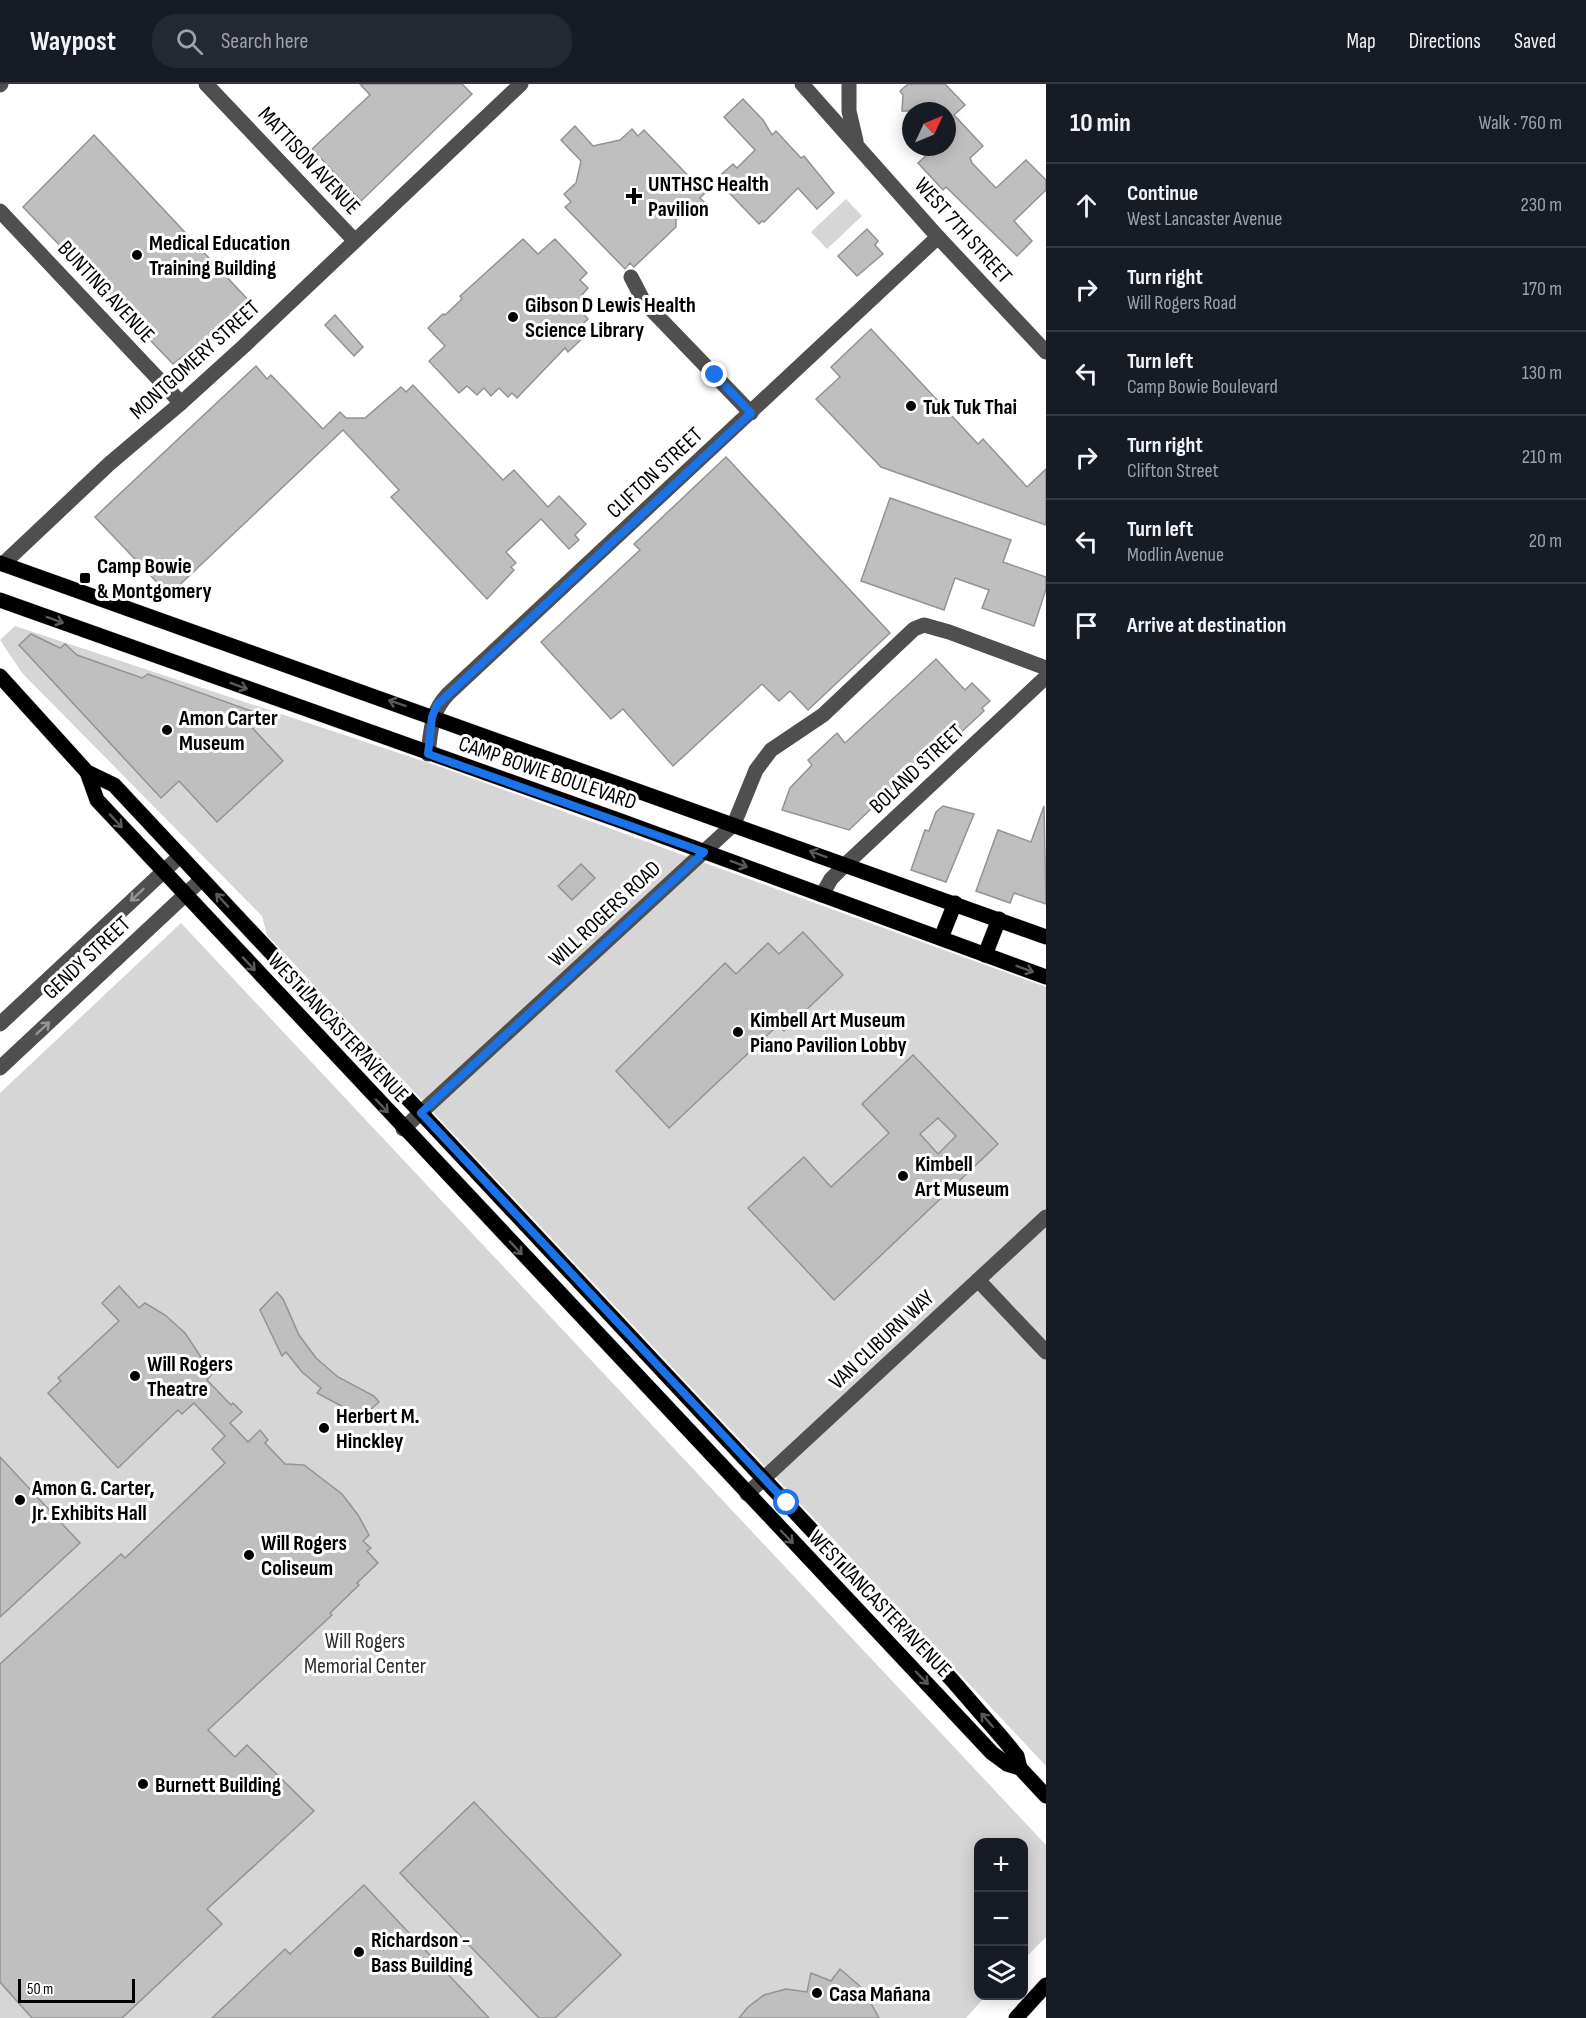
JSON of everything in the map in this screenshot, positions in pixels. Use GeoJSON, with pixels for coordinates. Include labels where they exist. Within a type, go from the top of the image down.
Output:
{"type":"FeatureCollection","features":[{"type":"Feature","properties":{"kind":"main road","name":"CAMP BOWIE BOULEVARD"},"geometry":{"type":"LineString","coordinates":[[1,564],[1046,937]]}},
{"type":"Feature","properties":{"kind":"main road","name":"CAMP BOWIE BOULEVARD"},"geometry":{"type":"LineString","coordinates":[[0,600],[1046,977]]}},
{"type":"Feature","properties":{"kind":"main road","name":"WEST LANCASTER AVENUE"},"geometry":{"type":"LineString","coordinates":[[2,680],[87,772],[114,786],[765,1478],[952,1680],[1017,1756],[1020,1768],[1046,1796]]}},
{"type":"Feature","properties":{"kind":"main road","name":"WEST LANCASTER AVENUE"},"geometry":{"type":"LineString","coordinates":[[87,772],[97,800],[404,1129],[992,1753],[1007,1764],[1020,1768]]}},
{"type":"Feature","properties":{"kind":"main road"},"geometry":{"type":"LineString","coordinates":[[941,938],[955,903]]}},
{"type":"Feature","properties":{"kind":"main road"},"geometry":{"type":"LineString","coordinates":[[985,954],[999,919]]}},
{"type":"Feature","properties":{"kind":"main road"},"geometry":{"type":"LineString","coordinates":[[1016,2018],[1046,1985]]}},
{"type":"Feature","properties":{"kind":"street","name":"MATTISON AVENUE"},"geometry":{"type":"LineString","coordinates":[[206,84],[355,241]]}},
{"type":"Feature","properties":{"kind":"street"},"geometry":{"type":"LineString","coordinates":[[849,84],[849,111],[856,144]]}},
{"type":"Feature","properties":{"kind":"street","name":"MONTGOMERY STREET"},"geometry":{"type":"LineString","coordinates":[[1,564],[108,464],[181,404],[355,241],[514,86]]}},
{"type":"Feature","properties":{"kind":"street","name":"WEST 7TH STREET"},"geometry":{"type":"LineString","coordinates":[[810,87],[856,144],[938,237],[1046,352]]}},
{"type":"Feature","properties":{"kind":"street","name":"BUNTING AVENUE"},"geometry":{"type":"LineString","coordinates":[[0,211],[181,404]]}},
{"type":"Feature","properties":{"kind":"street","name":"CLIFTON STREET"},"geometry":{"type":"LineString","coordinates":[[428,754],[432,717],[437,705],[938,237]]}},
{"type":"Feature","properties":{"kind":"street"},"geometry":{"type":"LineString","coordinates":[[631,277],[644,302],[751,413]]}},
{"type":"Feature","properties":{"kind":"street","name":"WILL ROGERS ROAD"},"geometry":{"type":"LineString","coordinates":[[404,1129],[734,824],[756,770],[771,750],[824,716],[914,629],[924,625],[949,632],[1046,668]]}},
{"type":"Feature","properties":{"kind":"street","name":"BOLAND STREET"},"geometry":{"type":"LineString","coordinates":[[822,895],[831,879],[846,864],[1046,677]]}},
{"type":"Feature","properties":{"kind":"street","name":"GENDY STREET"},"geometry":{"type":"LineString","coordinates":[[0,1024],[180,856]]}},
{"type":"Feature","properties":{"kind":"street","name":"GENDY STREET"},"geometry":{"type":"LineString","coordinates":[[0,1068],[202,879]]}},
{"type":"Feature","properties":{"kind":"street","name":"VAN CLIBURN WAY"},"geometry":{"type":"LineString","coordinates":[[747,1494],[1046,1218]]}},
{"type":"Feature","properties":{"kind":"street"},"geometry":{"type":"LineString","coordinates":[[978,1280],[1046,1352]]}},
{"type":"Feature","properties":{"kind":"green space"},"geometry":{"type":"Polygon","coordinates":[[[846,199],[862,216],[827,249],[811,232],[846,199]]]}},
{"type":"Feature","properties":{"kind":"green space"},"geometry":{"type":"Polygon","coordinates":[[[15,626],[441,767],[1046,987],[1046,1766],[267,935],[262,916],[23,674],[0,640],[15,626]]]}},
{"type":"Feature","properties":{"kind":"green space","name":"Will Rogers Memorial Center"},"geometry":{"type":"Polygon","coordinates":[[[181,923],[1046,1845],[1046,1937],[1028,1955],[1028,1838],[974,1838],[974,2000],[982,2000],[966,2018],[0,2018],[0,1093],[181,923]]]}},
{"type":"Feature","properties":{"kind":"building"},"geometry":{"type":"Polygon","coordinates":[[[360,84],[462,84],[472,94],[361,201],[312,149],[370,95],[360,84]]]}},
{"type":"Feature","properties":{"kind":"building"},"geometry":{"type":"Polygon","coordinates":[[[908,84],[945,84],[965,105],[956,113],[956,102],[903,102],[903,95],[900,91],[908,84]]]}},
{"type":"Feature","properties":{"kind":"building"},"geometry":{"type":"Polygon","coordinates":[[[743,99],[763,120],[772,135],[776,131],[801,158],[804,156],[834,193],[817,209],[798,188],[764,222],[759,224],[716,179],[733,164],[737,168],[755,150],[724,117],[743,99]]]}},
{"type":"Feature","properties":{"kind":"building"},"geometry":{"type":"Polygon","coordinates":[[[956,117],[983,146],[970,158],[996,188],[1026,160],[1046,180],[1046,190],[1014,221],[1032,241],[1017,256],[946,187],[943,190],[918,163],[926,156],[956,156],[956,117]]]}},
{"type":"Feature","properties":{"kind":"building","name":"UNTHSC Health Pavilion"},"geometry":{"type":"Polygon","coordinates":[[[575,126],[593,146],[620,140],[632,129],[638,136],[644,130],[705,193],[700,198],[704,202],[693,212],[689,207],[676,220],[676,227],[634,267],[630,263],[625,269],[565,207],[571,202],[564,194],[576,183],[581,161],[561,140],[575,126]]]}},
{"type":"Feature","properties":{"kind":"building","name":"Medical Education Training Building"},"geometry":{"type":"Polygon","coordinates":[[[94,135],[251,303],[173,364],[23,207],[94,135]]]}},
{"type":"Feature","properties":{"kind":"building"},"geometry":{"type":"Polygon","coordinates":[[[867,229],[878,241],[875,245],[883,254],[857,276],[838,256],[867,229]]]}},
{"type":"Feature","properties":{"kind":"building","name":"Gibson D Lewis Health Science Library"},"geometry":{"type":"Polygon","coordinates":[[[523,239],[538,254],[555,239],[587,273],[580,280],[588,288],[581,296],[588,303],[579,309],[588,319],[580,327],[587,334],[568,352],[565,348],[517,398],[512,393],[508,397],[499,388],[491,396],[484,388],[477,395],[467,386],[459,393],[429,361],[445,346],[428,328],[443,314],[445,315],[462,299],[460,296],[523,239]]]}},
{"type":"Feature","properties":{"kind":"building"},"geometry":{"type":"Polygon","coordinates":[[[335,315],[363,347],[354,356],[325,325],[335,315]]]}},
{"type":"Feature","properties":{"kind":"building"},"geometry":{"type":"Polygon","coordinates":[[[871,329],[978,444],[983,439],[1027,487],[1046,469],[1046,525],[881,467],[816,399],[840,377],[831,367],[871,329]]]}},
{"type":"Feature","properties":{"kind":"building"},"geometry":{"type":"Polygon","coordinates":[[[256,366],[267,379],[271,375],[323,429],[340,412],[346,418],[365,418],[401,387],[406,392],[413,385],[503,480],[514,470],[548,507],[559,496],[586,524],[575,535],[579,540],[569,549],[541,519],[506,552],[516,563],[511,567],[514,570],[487,599],[391,497],[399,490],[343,430],[169,595],[95,517],[256,366]]]}},
{"type":"Feature","properties":{"kind":"building"},"geometry":{"type":"Polygon","coordinates":[[[726,457],[890,633],[808,710],[790,691],[779,701],[762,684],[673,766],[623,709],[611,719],[541,642],[640,550],[634,544],[726,457]]]}},
{"type":"Feature","properties":{"kind":"building"},"geometry":{"type":"Polygon","coordinates":[[[890,498],[1011,540],[1003,562],[1046,577],[1046,589],[1034,626],[982,608],[989,590],[955,578],[944,610],[861,581],[890,498]]]}},
{"type":"Feature","properties":{"kind":"building","name":"Amon Carter Museum"},"geometry":{"type":"Polygon","coordinates":[[[31,634],[60,648],[65,644],[77,655],[142,678],[148,674],[254,712],[245,720],[283,761],[217,822],[179,781],[161,798],[19,645],[31,634]]]}},
{"type":"Feature","properties":{"kind":"building"},"geometry":{"type":"Polygon","coordinates":[[[936,659],[965,690],[972,683],[990,701],[982,708],[984,711],[898,791],[894,787],[849,830],[782,810],[790,788],[812,765],[808,760],[837,733],[845,743],[936,659]]]}},
{"type":"Feature","properties":{"kind":"building"},"geometry":{"type":"Polygon","coordinates":[[[943,806],[974,814],[946,882],[911,870],[925,830],[929,831],[936,812],[943,806]]]}},
{"type":"Feature","properties":{"kind":"building"},"geometry":{"type":"Polygon","coordinates":[[[1044,806],[1046,904],[1014,893],[1010,903],[976,891],[998,830],[1031,842],[1044,806]]]}},
{"type":"Feature","properties":{"kind":"building"},"geometry":{"type":"Polygon","coordinates":[[[581,864],[595,878],[572,900],[558,886],[581,864]]]}},
{"type":"Feature","properties":{"kind":"building"},"geometry":{"type":"Polygon","coordinates":[[[803,932],[843,975],[784,1031],[778,1025],[669,1128],[616,1071],[725,963],[736,974],[768,943],[779,954],[803,932]]]}},
{"type":"Feature","properties":{"kind":"building","name":"Kimbell Art Museum"},"geometry":{"type":"Polygon","coordinates":[[[913,1055],[998,1144],[834,1300],[748,1208],[804,1157],[831,1187],[889,1133],[862,1104],[913,1055]],[[938,1118],[920,1134],[938,1154],[956,1136],[938,1118]]]}},
{"type":"Feature","properties":{"kind":"building"},"geometry":{"type":"Polygon","coordinates":[[[119,1286],[139,1308],[145,1303],[165,1315],[185,1333],[212,1374],[207,1380],[231,1405],[233,1403],[242,1412],[230,1423],[248,1442],[260,1430],[268,1440],[265,1443],[285,1464],[304,1465],[342,1494],[358,1515],[369,1535],[363,1541],[371,1548],[367,1551],[378,1563],[330,1613],[332,1615],[208,1730],[235,1757],[247,1745],[314,1811],[207,1909],[222,1924],[122,2018],[32,2018],[0,1982],[0,1664],[121,1554],[125,1558],[225,1463],[212,1449],[225,1436],[194,1403],[182,1414],[178,1410],[118,1468],[48,1393],[61,1381],[58,1378],[119,1321],[102,1303],[119,1286]]]}},
{"type":"Feature","properties":{"kind":"building"},"geometry":{"type":"Polygon","coordinates":[[[277,1292],[283,1299],[299,1335],[316,1358],[338,1377],[374,1396],[379,1402],[362,1417],[317,1393],[321,1388],[302,1372],[286,1352],[282,1356],[260,1310],[277,1292]]]}},
{"type":"Feature","properties":{"kind":"building","name":"Amon G. Carter, Jr. Exhibits Hall"},"geometry":{"type":"Polygon","coordinates":[[[0,1457],[80,1543],[0,1617],[0,1457]]]}},
{"type":"Feature","properties":{"kind":"building"},"geometry":{"type":"Polygon","coordinates":[[[474,1802],[621,1955],[555,2018],[539,2018],[400,1873],[474,1802]]]}},
{"type":"Feature","properties":{"kind":"building","name":"Richardson - Bass Building"},"geometry":{"type":"Polygon","coordinates":[[[364,1885],[489,2018],[212,2018],[285,1949],[290,1954],[364,1885]]]}},
{"type":"Feature","properties":{"kind":"building","name":"Casa Mañana"},"geometry":{"type":"Polygon","coordinates":[[[840,1969],[863,1989],[879,2018],[739,2018],[748,2007],[764,1995],[786,1989],[807,1992],[811,1973],[831,1981],[840,1969]]]}},
{"type":"Feature","properties":{"kind":"place","name":"UNTHSC Health Pavilion"},"geometry":{"type":"Point","coordinates":[634,196]}},
{"type":"Feature","properties":{"kind":"place","name":"Medical Education Training Building"},"geometry":{"type":"Point","coordinates":[137,255]}},
{"type":"Feature","properties":{"kind":"place","name":"Gibson D Lewis Health Science Library"},"geometry":{"type":"Point","coordinates":[513,317]}},
{"type":"Feature","properties":{"kind":"place","name":"Tuk Tuk Thai"},"geometry":{"type":"Point","coordinates":[911,406]}},
{"type":"Feature","properties":{"kind":"place","name":"Camp Bowie & Montgomery"},"geometry":{"type":"Point","coordinates":[85,578]}},
{"type":"Feature","properties":{"kind":"place","name":"Amon Carter Museum"},"geometry":{"type":"Point","coordinates":[167,730]}},
{"type":"Feature","properties":{"kind":"place","name":"Kimbell Art Museum Piano Pavilion Lobby"},"geometry":{"type":"Point","coordinates":[738,1032]}},
{"type":"Feature","properties":{"kind":"place","name":"Kimbell Art Museum"},"geometry":{"type":"Point","coordinates":[903,1176]}},
{"type":"Feature","properties":{"kind":"place","name":"Will Rogers Theatre"},"geometry":{"type":"Point","coordinates":[135,1376]}},
{"type":"Feature","properties":{"kind":"place","name":"Herbert M. Hinckley"},"geometry":{"type":"Point","coordinates":[324,1428]}},
{"type":"Feature","properties":{"kind":"place","name":"Amon G. Carter, Jr. Exhibits Hall"},"geometry":{"type":"Point","coordinates":[20,1500]}},
{"type":"Feature","properties":{"kind":"place","name":"Will Rogers Coliseum"},"geometry":{"type":"Point","coordinates":[249,1555]}},
{"type":"Feature","properties":{"kind":"place","name":"Burnett Building"},"geometry":{"type":"Point","coordinates":[143,1784]}},
{"type":"Feature","properties":{"kind":"place","name":"Richardson - Bass Building"},"geometry":{"type":"Point","coordinates":[359,1952]}},
{"type":"Feature","properties":{"kind":"place","name":"Casa Mañana"},"geometry":{"type":"Point","coordinates":[817,1993]}},
{"type":"Feature","properties":{"kind":"route"},"geometry":{"type":"LineString","coordinates":[[715,375],[751,413],[437,705],[432,717],[428,754],[704,852],[421,1113],[787,1503]]}}]}
